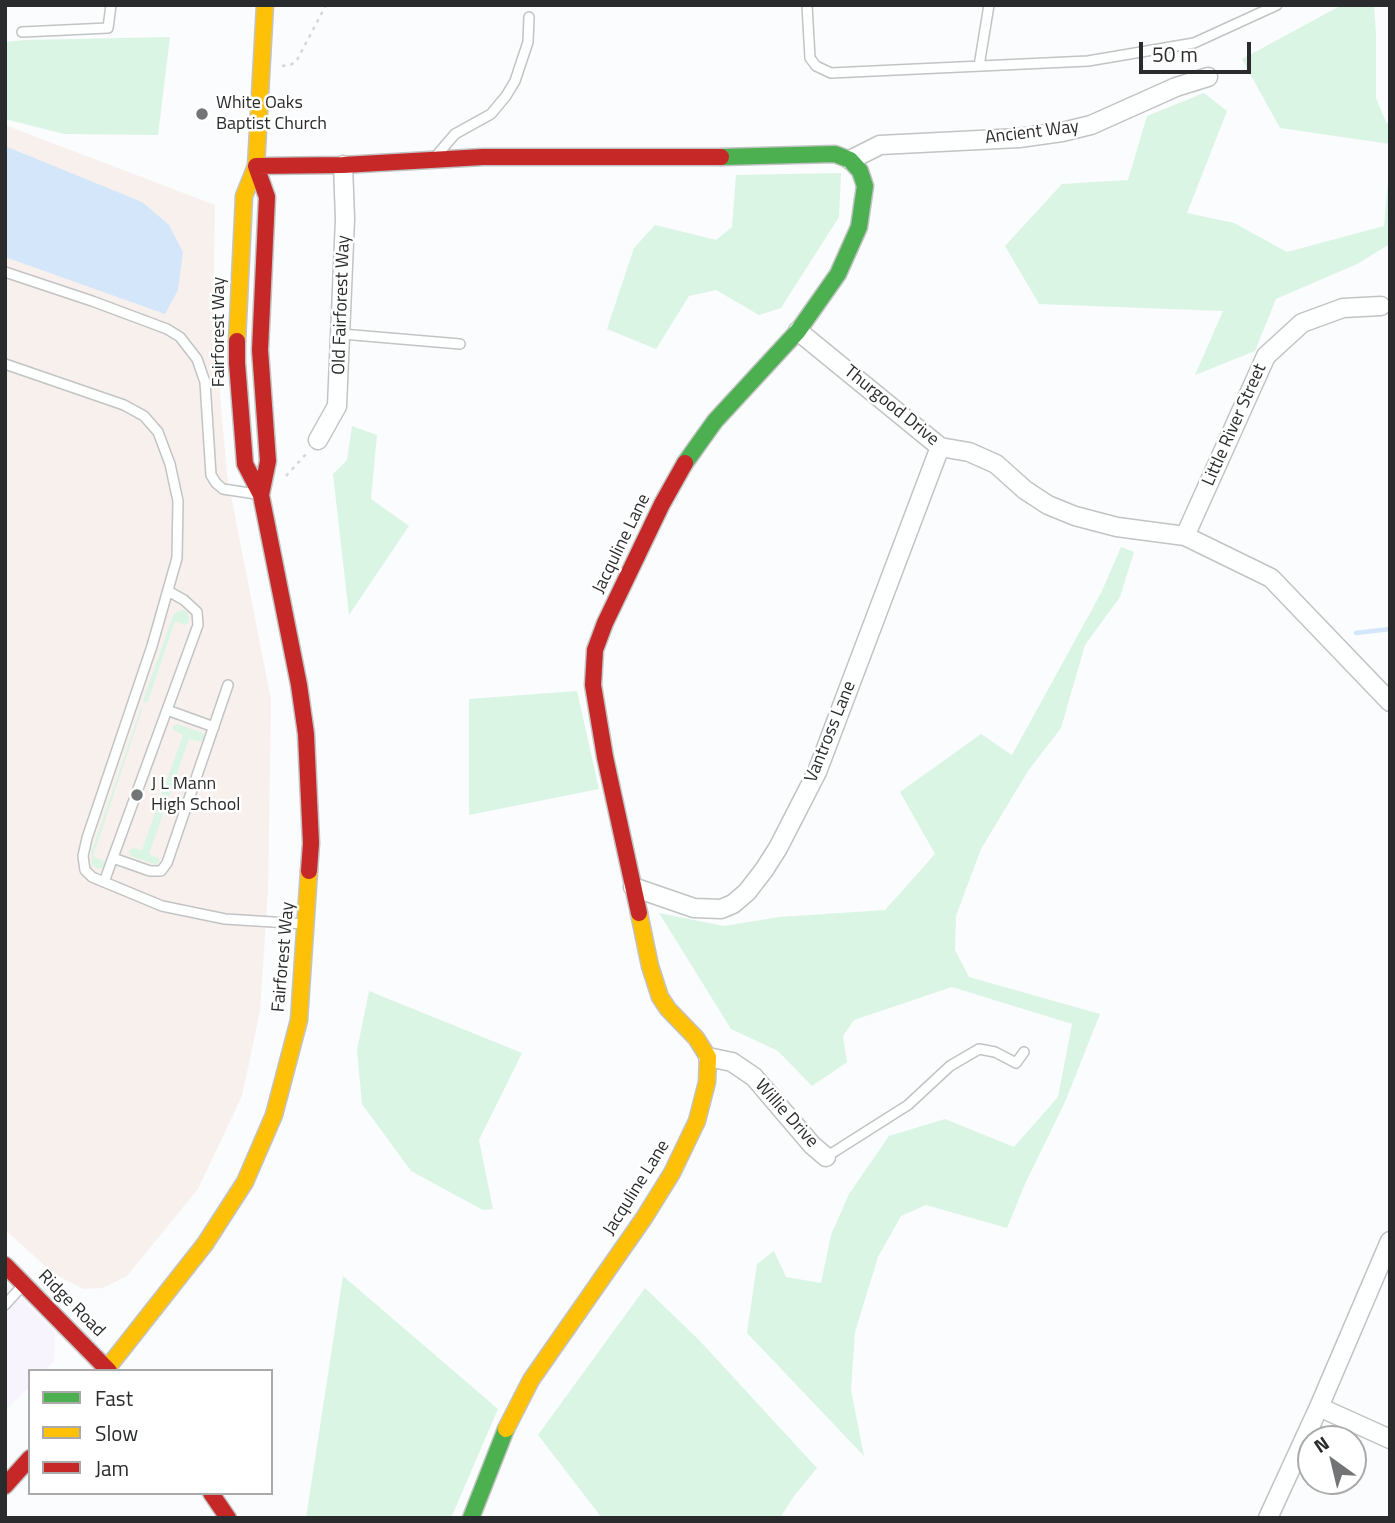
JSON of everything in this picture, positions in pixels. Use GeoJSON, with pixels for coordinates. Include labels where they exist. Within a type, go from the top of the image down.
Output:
{"type":"FeatureCollection","features":[{"type":"Feature","properties":{"kind":"street","name":"Fairforest Way"},"geometry":{"type":"LineString","coordinates":[[108,1369],[205,1244],[245,1182],[257,1158],[284,1083],[299,1020],[311,843],[306,734],[299,685],[261,495],[245,464],[237,363],[244,196],[256,166],[265,5]]}},
{"type":"Feature","properties":{"kind":"street","name":"Ancient Way"},"geometry":{"type":"LineString","coordinates":[[850,160],[880,145],[1019,138],[1062,132],[1091,125],[1176,87],[1208,77]]}},
{"type":"Feature","properties":{"kind":"street"},"geometry":{"type":"LineString","coordinates":[[256,166],[483,157],[773,157],[808,153],[835,154],[850,160]]}},
{"type":"Feature","properties":{"kind":"street","name":"Jacquline Lane"},"geometry":{"type":"LineString","coordinates":[[471,1518],[510,1419],[531,1380],[673,1173],[691,1136],[705,1097],[708,1057],[696,1038],[660,997],[650,966],[595,701],[595,650],[605,623],[662,504],[691,452],[715,421],[798,331],[838,274],[859,227],[865,186],[860,172],[850,160]]}},
{"type":"Feature","properties":{"kind":"street","name":"Old Fairforest Way"},"geometry":{"type":"LineString","coordinates":[[318,440],[337,406],[345,219],[343,164]]}},
{"type":"Feature","properties":{"kind":"street","name":"Fairforest Way"},"geometry":{"type":"LineString","coordinates":[[256,166],[267,197],[260,349],[268,461],[261,495]]}},
{"type":"Feature","properties":{"kind":"street","name":"Little River Street"},"geometry":{"type":"LineString","coordinates":[[1185,536],[1266,356],[1302,323],[1343,308],[1387,305]]}},
{"type":"Feature","properties":{"kind":"street","name":"Thurgood Drive"},"geometry":{"type":"LineString","coordinates":[[798,331],[940,447],[969,452],[996,464],[1035,498],[1075,516],[1117,527],[1185,536],[1271,578],[1390,702]]}},
{"type":"Feature","properties":{"kind":"street","name":"Vantross Lane"},"geometry":{"type":"LineString","coordinates":[[633,887],[694,908],[721,909],[733,904],[747,892],[765,870],[817,772],[940,447]]}},
{"type":"Feature","properties":{"kind":"street","name":"Willie Drive"},"geometry":{"type":"LineString","coordinates":[[708,1057],[732,1062],[754,1077],[812,1145],[826,1157]]}},
{"type":"Feature","properties":{"kind":"street"},"geometry":{"type":"LineString","coordinates":[[1268,1518],[1390,1241]]}},
{"type":"Feature","properties":{"kind":"street","name":"Ridge Road"},"geometry":{"type":"LineString","coordinates":[[5,1265],[106,1369]]}},
{"type":"Feature","properties":{"kind":"street"},"geometry":{"type":"LineString","coordinates":[[1319,1407],[1390,1439]]}},
{"type":"Feature","properties":{"kind":"street"},"geometry":{"type":"LineString","coordinates":[[5,1486],[28,1460]]}},
{"type":"Feature","properties":{"kind":"street"},"geometry":{"type":"LineString","coordinates":[[212,1495],[228,1518]]}},
{"type":"Feature","properties":{"kind":"lane"},"geometry":{"type":"LineString","coordinates":[[22,32],[108,28],[111,5]]}},
{"type":"Feature","properties":{"kind":"lane"},"geometry":{"type":"LineString","coordinates":[[807,5],[810,58],[816,66],[831,73],[1088,61],[1194,43],[1277,5]]}},
{"type":"Feature","properties":{"kind":"lane"},"geometry":{"type":"LineString","coordinates":[[979,66],[989,5]]}},
{"type":"Feature","properties":{"kind":"lane"},"geometry":{"type":"LineString","coordinates":[[433,160],[455,134],[491,114],[506,96],[515,81],[528,42],[529,17]]}},
{"type":"Feature","properties":{"kind":"lane"},"geometry":{"type":"LineString","coordinates":[[5,272],[92,301],[167,329],[180,337],[197,359],[205,382],[211,475],[223,489],[261,495]]}},
{"type":"Feature","properties":{"kind":"lane"},"geometry":{"type":"LineString","coordinates":[[342,334],[460,344]]}},
{"type":"Feature","properties":{"kind":"lane"},"geometry":{"type":"LineString","coordinates":[[5,364],[124,405],[144,416],[158,432],[170,464],[178,501],[177,558],[87,838],[83,856],[85,870],[92,877],[162,905],[225,919],[307,924]]}},
{"type":"Feature","properties":{"kind":"lane"},"geometry":{"type":"LineString","coordinates":[[104,882],[198,625],[197,612],[184,600],[168,592]]}},
{"type":"Feature","properties":{"kind":"lane"},"geometry":{"type":"LineString","coordinates":[[113,858],[150,871],[161,871],[167,863],[228,685]]}},
{"type":"Feature","properties":{"kind":"lane"},"geometry":{"type":"LineString","coordinates":[[167,710],[214,727]]}},
{"type":"Feature","properties":{"kind":"lane"},"geometry":{"type":"LineString","coordinates":[[826,1157],[908,1105],[950,1066],[979,1049],[995,1052],[1016,1063],[1024,1052]]}},
{"type":"Feature","properties":{"kind":"lane"},"geometry":{"type":"LineString","coordinates":[[5,1305],[24,1284]]}},
{"type":"Feature","properties":{"kind":"path"},"geometry":{"type":"LineString","coordinates":[[261,66],[290,65],[296,62],[326,5]]}},
{"type":"Feature","properties":{"kind":"path"},"geometry":{"type":"LineString","coordinates":[[286,476],[301,459]]}},
{"type":"Feature","properties":{"kind":"shaded area","name":"J L Mann High School"},"geometry":{"type":"Polygon","coordinates":[[[5,125],[215,205],[213,313],[227,475],[271,700],[268,891],[260,1011],[242,1096],[198,1189],[127,1276],[103,1288],[83,1289],[53,1273],[5,1230],[5,125]]]}},
{"type":"Feature","properties":{"kind":"shaded area"},"geometry":{"type":"Polygon","coordinates":[[[5,1281],[55,1332],[54,1361],[46,1369],[28,1369],[28,1388],[5,1411],[5,1281]]]}},
{"type":"Feature","properties":{"kind":"green space"},"geometry":{"type":"Polygon","coordinates":[[[1342,5],[1374,5],[1376,98],[1386,122],[1390,125],[1390,144],[1280,128],[1242,59],[1342,5]]]}},
{"type":"Feature","properties":{"kind":"green space"},"geometry":{"type":"Polygon","coordinates":[[[170,37],[158,135],[64,134],[5,119],[5,42],[170,37]]]}},
{"type":"Feature","properties":{"kind":"green space"},"geometry":{"type":"Polygon","coordinates":[[[1204,93],[1227,111],[1187,213],[1234,223],[1287,252],[1384,226],[1390,156],[1390,244],[1357,264],[1276,299],[1255,351],[1195,375],[1223,311],[1039,304],[1005,246],[1062,184],[1128,180],[1147,116],[1204,93]]]}},
{"type":"Feature","properties":{"kind":"green space"},"geometry":{"type":"Polygon","coordinates":[[[841,173],[839,217],[781,308],[759,315],[716,290],[689,296],[656,349],[607,329],[634,248],[655,225],[716,240],[732,227],[736,175],[841,173]]]}},
{"type":"Feature","properties":{"kind":"green space"},"geometry":{"type":"Polygon","coordinates":[[[352,426],[377,435],[371,499],[409,526],[349,615],[333,474],[347,460],[352,426]]]}},
{"type":"Feature","properties":{"kind":"green space"},"geometry":{"type":"Polygon","coordinates":[[[1121,547],[1134,552],[1120,597],[1085,645],[1061,728],[1028,771],[981,849],[956,916],[955,950],[969,977],[1100,1014],[1065,1102],[1007,1228],[926,1205],[901,1216],[878,1257],[855,1332],[851,1390],[864,1456],[747,1333],[757,1264],[774,1251],[786,1277],[821,1283],[831,1235],[849,1194],[889,1136],[945,1119],[1014,1147],[1058,1097],[1072,1024],[952,987],[854,1020],[843,1036],[847,1062],[812,1086],[778,1051],[731,1029],[659,913],[724,926],[779,917],[885,910],[935,854],[900,792],[981,734],[1012,755],[1101,593],[1121,547]]]}},
{"type":"Feature","properties":{"kind":"green space"},"geometry":{"type":"Polygon","coordinates":[[[183,610],[188,613],[189,622],[185,625],[175,621],[148,701],[145,703],[143,700],[173,616],[183,610]]]}},
{"type":"Feature","properties":{"kind":"green space"},"geometry":{"type":"Polygon","coordinates":[[[577,691],[599,789],[469,815],[469,699],[577,691]]]}},
{"type":"Feature","properties":{"kind":"green space"},"geometry":{"type":"Polygon","coordinates":[[[143,707],[93,856],[105,862],[104,867],[98,869],[92,865],[91,853],[143,707]]]}},
{"type":"Feature","properties":{"kind":"green space"},"geometry":{"type":"Polygon","coordinates":[[[177,724],[205,736],[201,742],[189,739],[149,854],[160,859],[157,865],[131,856],[128,851],[133,848],[142,850],[183,735],[173,730],[173,726],[177,724]]]}},
{"type":"Feature","properties":{"kind":"green space"},"geometry":{"type":"Polygon","coordinates":[[[369,991],[522,1053],[479,1140],[493,1209],[483,1210],[411,1171],[362,1104],[357,1050],[369,991]]]}},
{"type":"Feature","properties":{"kind":"green space"},"geometry":{"type":"Polygon","coordinates":[[[343,1276],[498,1409],[451,1518],[306,1518],[343,1276]]]}},
{"type":"Feature","properties":{"kind":"green space"},"geometry":{"type":"Polygon","coordinates":[[[645,1288],[699,1340],[817,1468],[780,1518],[602,1518],[538,1435],[645,1288]]]}},
{"type":"Feature","properties":{"kind":"water"},"geometry":{"type":"Polygon","coordinates":[[[5,146],[142,202],[169,225],[183,252],[178,290],[165,314],[5,257],[5,146]]]}},
{"type":"Feature","properties":{"kind":"waterway"},"geometry":{"type":"LineString","coordinates":[[1356,633],[1390,629]]}},
{"type":"Feature","properties":{"kind":"traffic: fast"},"geometry":{"type":"LineString","coordinates":[[685,463],[715,421],[798,331],[838,274],[859,227],[865,186],[860,171],[850,160],[835,154],[721,157]]}},
{"type":"Feature","properties":{"kind":"traffic: fast"},"geometry":{"type":"LineString","coordinates":[[471,1518],[506,1429]]}},
{"type":"Feature","properties":{"kind":"traffic: slow"},"geometry":{"type":"LineString","coordinates":[[237,341],[244,196],[256,166],[265,5]]}},
{"type":"Feature","properties":{"kind":"traffic: slow"},"geometry":{"type":"LineString","coordinates":[[107,1369],[205,1244],[245,1182],[274,1115],[299,1020],[309,871]]}},
{"type":"Feature","properties":{"kind":"traffic: slow"},"geometry":{"type":"LineString","coordinates":[[506,1429],[531,1380],[644,1218],[672,1173],[697,1121],[707,1082],[708,1057],[696,1038],[660,997],[650,966],[639,913]]}},
{"type":"Feature","properties":{"kind":"traffic: jam"},"geometry":{"type":"LineString","coordinates":[[256,166],[343,165],[483,157],[721,157]]}},
{"type":"Feature","properties":{"kind":"traffic: jam"},"geometry":{"type":"LineString","coordinates":[[256,166],[267,197],[260,350],[268,461],[261,495]]}},
{"type":"Feature","properties":{"kind":"traffic: jam"},"geometry":{"type":"LineString","coordinates":[[237,341],[245,464],[261,495],[299,685],[306,734],[311,843],[309,871]]}},
{"type":"Feature","properties":{"kind":"traffic: jam"},"geometry":{"type":"LineString","coordinates":[[639,913],[605,757],[593,685],[595,650],[605,623],[662,504],[685,463]]}},
{"type":"Feature","properties":{"kind":"traffic: jam"},"geometry":{"type":"LineString","coordinates":[[5,1265],[107,1369]]}},
{"type":"Feature","properties":{"kind":"traffic: jam"},"geometry":{"type":"LineString","coordinates":[[5,1486],[28,1460]]}},
{"type":"Feature","properties":{"kind":"traffic: jam"},"geometry":{"type":"LineString","coordinates":[[212,1495],[228,1518]]}},
{"type":"Feature","properties":{"kind":"place","name":"White Oaks Baptist Church"},"geometry":{"type":"Point","coordinates":[202,114]}},
{"type":"Feature","properties":{"kind":"place","name":"J L Mann High School"},"geometry":{"type":"Point","coordinates":[137,795]}}]}
